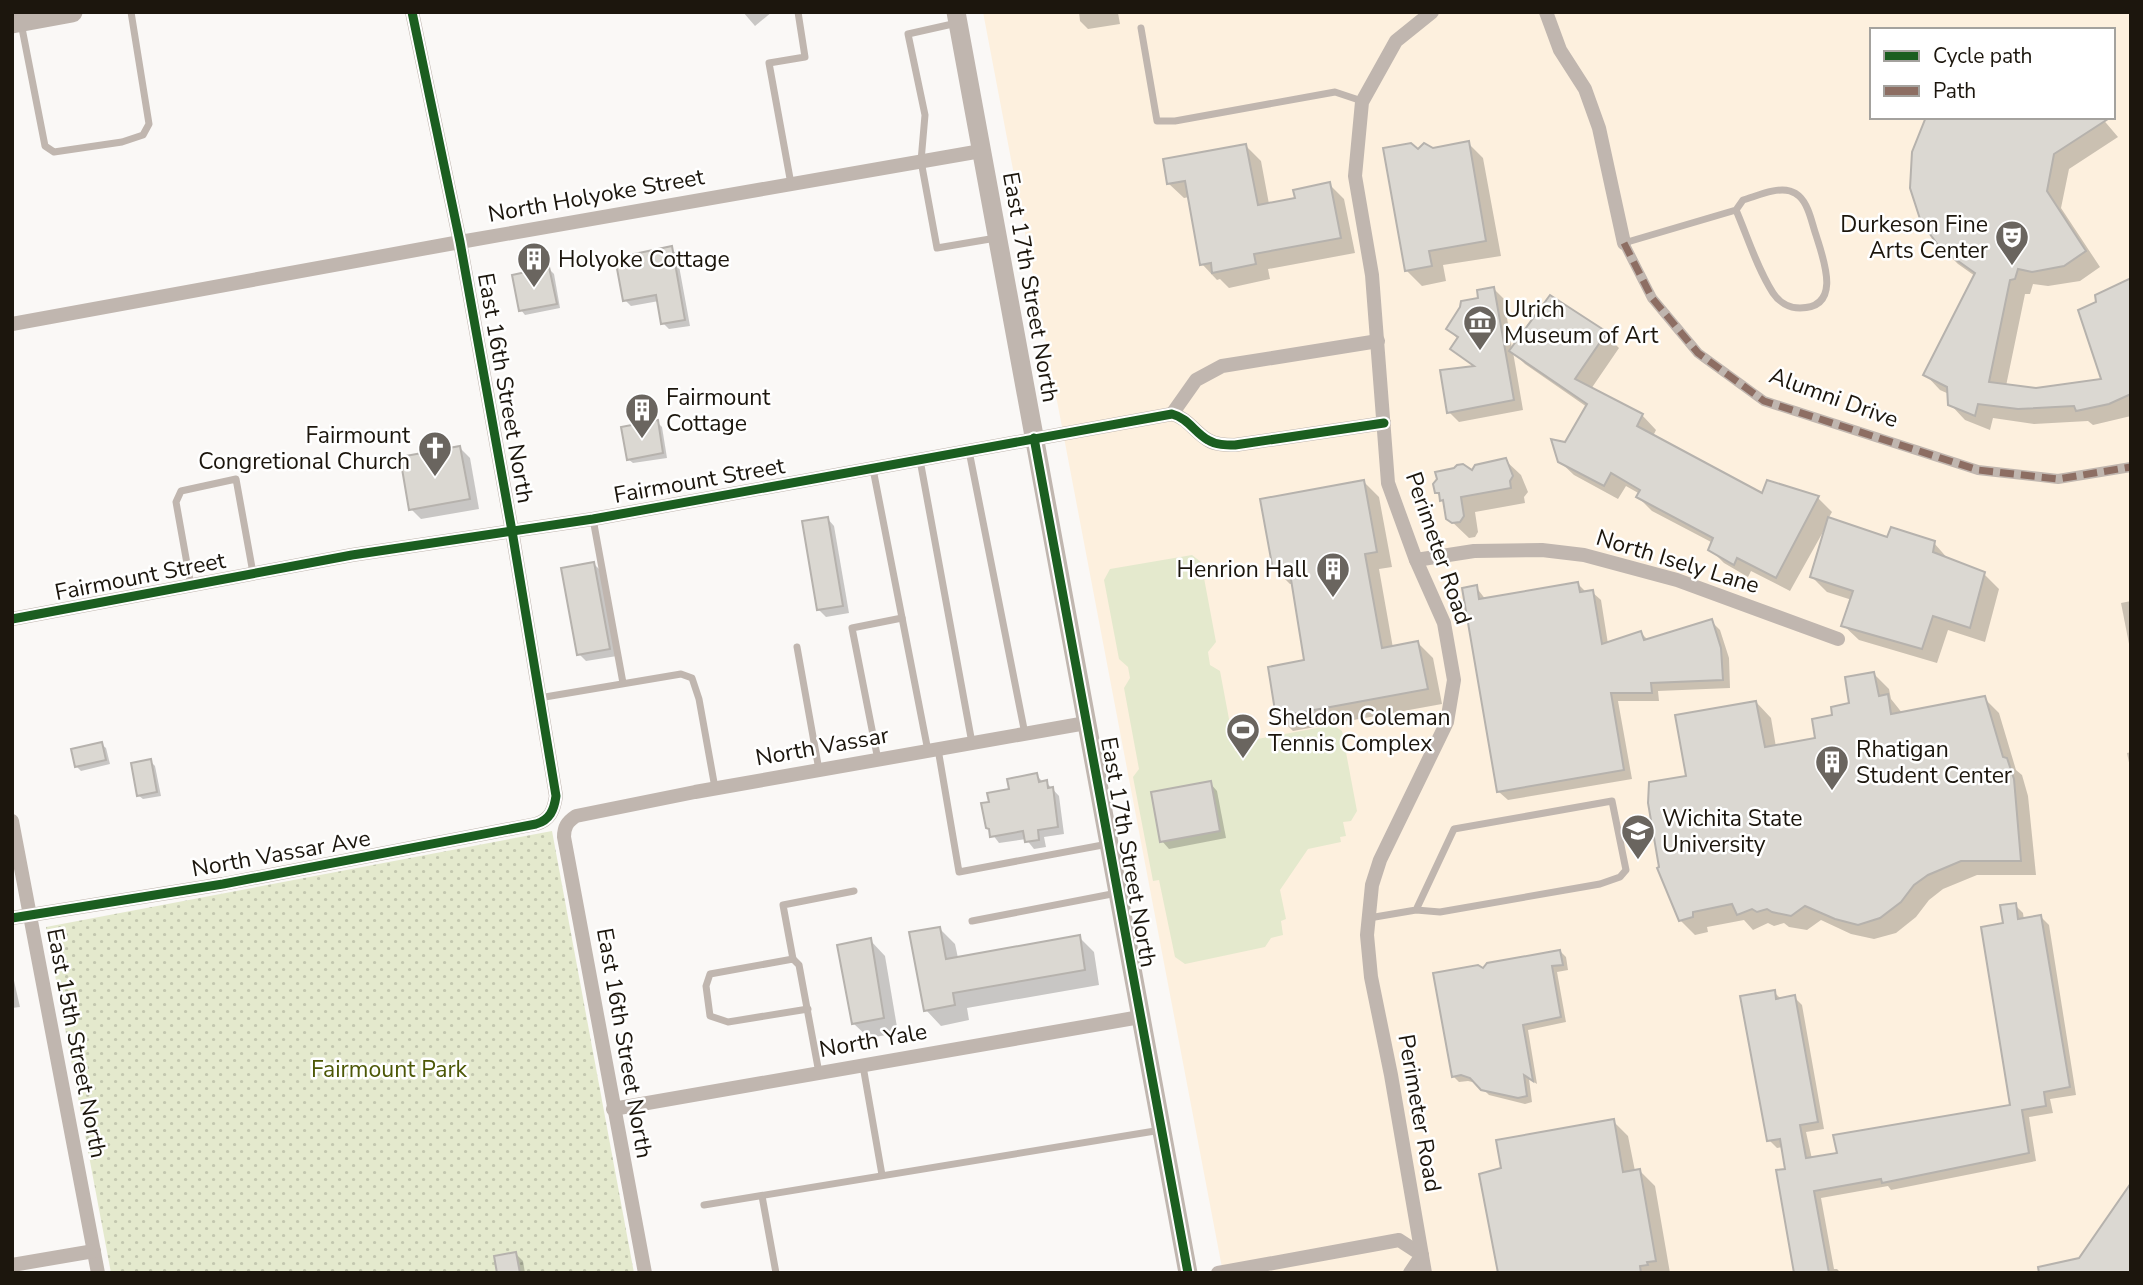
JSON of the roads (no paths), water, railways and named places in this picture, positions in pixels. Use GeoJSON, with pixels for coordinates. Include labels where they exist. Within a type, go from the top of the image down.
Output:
{"type":"FeatureCollection","features":[{"type":"Feature","properties":{"kind":"main road"},"geometry":{"type":"LineString","coordinates":[[16,22],[72,12]]}},
{"type":"Feature","properties":{"kind":"street","name":"East 16th Street North"},"geometry":{"type":"LineString","coordinates":[[412,12],[460,242],[512,531],[555,796],[551,813]]}},
{"type":"Feature","properties":{"kind":"street","name":"Perimeter Road"},"geometry":{"type":"LineString","coordinates":[[1425,1273],[1367,954],[1368,918],[1372,885],[1380,860],[1447,722],[1454,680],[1444,623],[1416,560],[1388,483],[1372,275],[1355,176],[1362,102],[1396,41],[1432,12]]}},
{"type":"Feature","properties":{"kind":"street","name":"Alumni Drive"},"geometry":{"type":"LineString","coordinates":[[1546,12],[1560,50],[1584,89],[1599,128],[1624,243],[1652,298],[1698,353],[1764,401],[1978,470],[2058,479],[2131,467]]}},
{"type":"Feature","properties":{"kind":"street","name":"East 17th Street North"},"geometry":{"type":"LineString","coordinates":[[957,18],[1188,1273]]}},
{"type":"Feature","properties":{"kind":"street","name":"North Holyoke Street"},"geometry":{"type":"LineString","coordinates":[[12,324],[981,151]]}},
{"type":"Feature","properties":{"kind":"street"},"geometry":{"type":"LineString","coordinates":[[1378,341],[1222,366],[1196,380],[1172,414],[1188,422],[1208,440],[1221,445],[1384,423]]}},
{"type":"Feature","properties":{"kind":"street","name":"Fairmount Street"},"geometry":{"type":"LineString","coordinates":[[12,619],[352,555],[593,519],[1172,414]]}},
{"type":"Feature","properties":{"kind":"street","name":"North Isely Lane"},"geometry":{"type":"LineString","coordinates":[[1416,560],[1474,551],[1542,551],[1584,555],[1677,580],[1838,639]]}},
{"type":"Feature","properties":{"kind":"street","name":"North Vassar"},"geometry":{"type":"LineString","coordinates":[[568,821],[576,816],[715,788],[1086,723]]}},
{"type":"Feature","properties":{"kind":"street","name":"North Vassar Ave"},"geometry":{"type":"LineString","coordinates":[[12,918],[223,884],[536,824],[545,822],[551,813]]}},
{"type":"Feature","properties":{"kind":"street","name":"East 15th Street North"},"geometry":{"type":"LineString","coordinates":[[12,821],[98,1273]]}},
{"type":"Feature","properties":{"kind":"street","name":"East 16th Street North"},"geometry":{"type":"LineString","coordinates":[[568,821],[564,837],[645,1273]]}},
{"type":"Feature","properties":{"kind":"street","name":"North Yale"},"geometry":{"type":"LineString","coordinates":[[613,1109],[1140,1017]]}},
{"type":"Feature","properties":{"kind":"street"},"geometry":{"type":"LineString","coordinates":[[1218,1273],[1399,1240],[1422,1255],[1410,1273]]}},
{"type":"Feature","properties":{"kind":"street"},"geometry":{"type":"LineString","coordinates":[[12,1265],[94,1251]]}},
{"type":"Feature","properties":{"kind":"lane"},"geometry":{"type":"LineString","coordinates":[[16,22],[45,146],[54,152],[122,142],[143,135],[149,124],[131,12]]}},
{"type":"Feature","properties":{"kind":"lane"},"geometry":{"type":"LineString","coordinates":[[791,184],[769,63],[804,57],[798,12]]}},
{"type":"Feature","properties":{"kind":"lane"},"geometry":{"type":"LineString","coordinates":[[957,18],[908,34],[925,115],[920,161],[937,248],[997,237]]}},
{"type":"Feature","properties":{"kind":"lane"},"geometry":{"type":"LineString","coordinates":[[1141,28],[1157,121],[1175,121],[1335,92],[1362,102]]}},
{"type":"Feature","properties":{"kind":"lane"},"geometry":{"type":"LineString","coordinates":[[1624,243],[1736,210],[1743,200],[1777,191],[1790,191],[1800,197],[1807,207],[1828,273],[1827,291],[1817,303],[1801,308],[1788,306],[1775,296],[1736,210]]}},
{"type":"Feature","properties":{"kind":"lane"},"geometry":{"type":"LineString","coordinates":[[969,450],[1025,734]]}},
{"type":"Feature","properties":{"kind":"lane"},"geometry":{"type":"LineString","coordinates":[[920,459],[972,743]]}},
{"type":"Feature","properties":{"kind":"lane"},"geometry":{"type":"LineString","coordinates":[[873,468],[902,618],[959,872],[1108,844]]}},
{"type":"Feature","properties":{"kind":"lane"},"geometry":{"type":"LineString","coordinates":[[191,586],[176,502],[181,491],[236,479],[254,574]]}},
{"type":"Feature","properties":{"kind":"lane"},"geometry":{"type":"LineString","coordinates":[[593,519],[623,683]]}},
{"type":"Feature","properties":{"kind":"lane"},"geometry":{"type":"LineString","coordinates":[[878,760],[852,628],[902,618]]}},
{"type":"Feature","properties":{"kind":"lane"},"geometry":{"type":"LineString","coordinates":[[797,647],[819,770]]}},
{"type":"Feature","properties":{"kind":"lane"},"geometry":{"type":"LineString","coordinates":[[540,698],[681,674],[692,678],[699,699],[715,788]]}},
{"type":"Feature","properties":{"kind":"lane"},"geometry":{"type":"LineString","coordinates":[[1368,918],[1416,910],[1440,912],[1600,884],[1620,877],[1626,870],[1612,801],[1454,829],[1416,910]]}},
{"type":"Feature","properties":{"kind":"lane"},"geometry":{"type":"LineString","coordinates":[[819,1073],[800,965],[793,959],[783,905],[854,891]]}},
{"type":"Feature","properties":{"kind":"lane"},"geometry":{"type":"LineString","coordinates":[[971,921],[1117,893]]}},
{"type":"Feature","properties":{"kind":"lane"},"geometry":{"type":"LineString","coordinates":[[793,959],[710,974],[706,986],[710,1016],[728,1022],[808,1009]]}},
{"type":"Feature","properties":{"kind":"lane"},"geometry":{"type":"LineString","coordinates":[[862,1065],[882,1175]]}},
{"type":"Feature","properties":{"kind":"lane"},"geometry":{"type":"LineString","coordinates":[[704,1205],[1161,1130]]}},
{"type":"Feature","properties":{"kind":"lane"},"geometry":{"type":"LineString","coordinates":[[762,1196],[776,1273]]}},
{"type":"Feature","properties":{"kind":"place","name":"Durkeson Fine Arts Center"},"geometry":{"type":"Point","coordinates":[2012,267]}},
{"type":"Feature","properties":{"kind":"place","name":"Holyoke Cottage"},"geometry":{"type":"Point","coordinates":[534,289]}},
{"type":"Feature","properties":{"kind":"place","name":"Ulrich Museum of Art"},"geometry":{"type":"Point","coordinates":[1480,352]}},
{"type":"Feature","properties":{"kind":"place","name":"Fairmount Cottage"},"geometry":{"type":"Point","coordinates":[642,440]}},
{"type":"Feature","properties":{"kind":"place","name":"Fairmount Congretional Church"},"geometry":{"type":"Point","coordinates":[435,478]}},
{"type":"Feature","properties":{"kind":"place","name":"Henrion Hall"},"geometry":{"type":"Point","coordinates":[1333,599]}},
{"type":"Feature","properties":{"kind":"place","name":"Sheldon Coleman Tennis Complex"},"geometry":{"type":"Point","coordinates":[1243,760]}},
{"type":"Feature","properties":{"kind":"place","name":"Rhatigan Student Center"},"geometry":{"type":"Point","coordinates":[1832,792]}},
{"type":"Feature","properties":{"kind":"place","name":"Wichita State University"},"geometry":{"type":"Point","coordinates":[1638,861]}},
{"type":"Feature","properties":{"kind":"park label","name":"Fairmount Park"},"geometry":{"type":"Point","coordinates":[389,1069]}}]}
